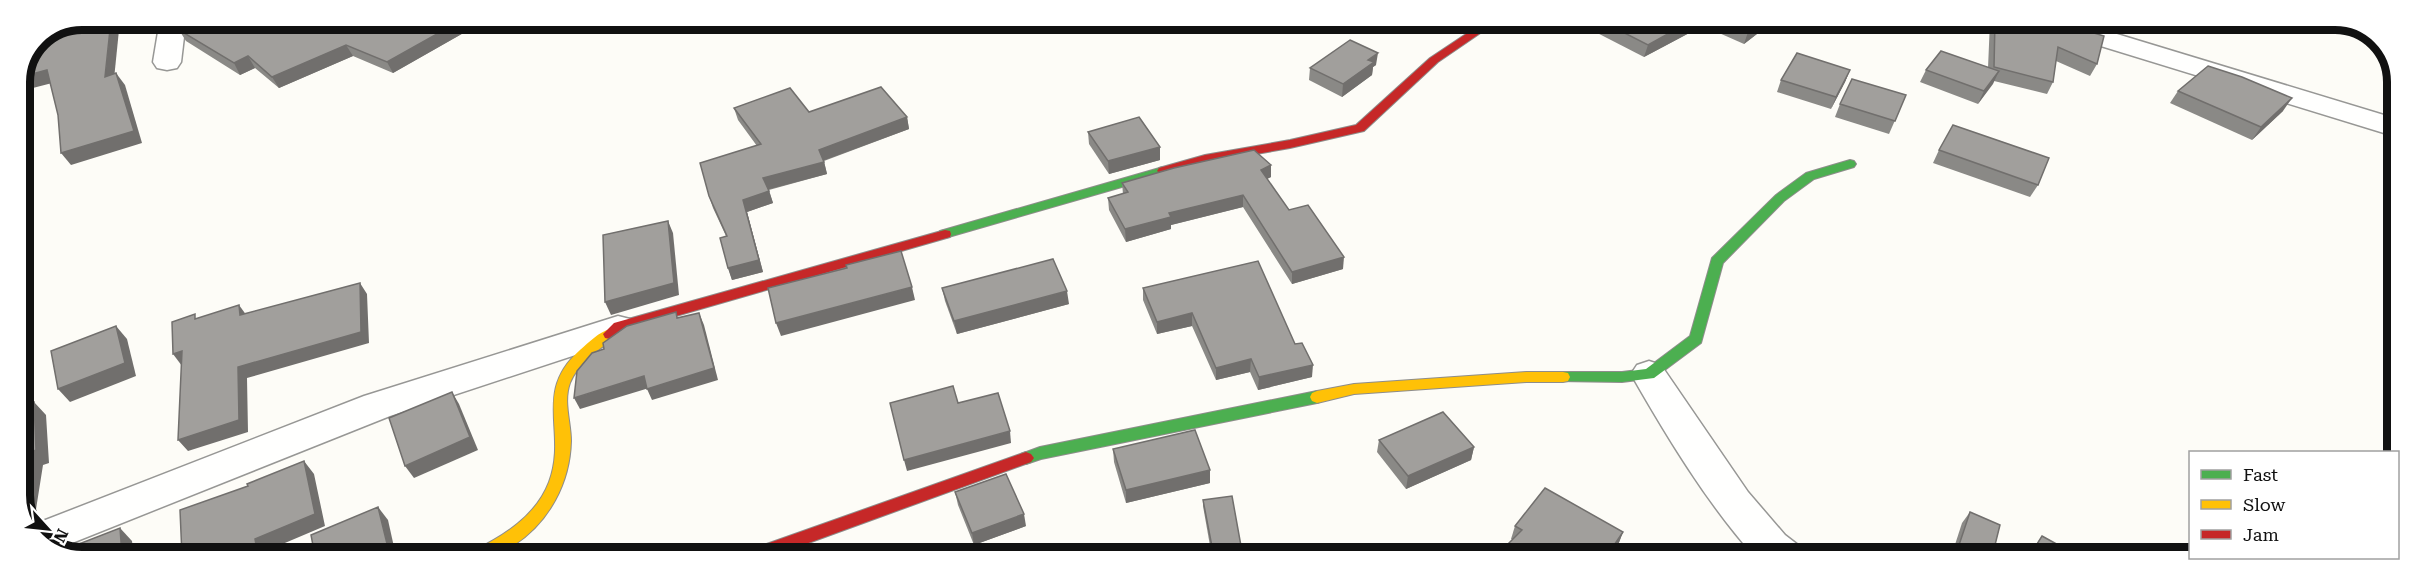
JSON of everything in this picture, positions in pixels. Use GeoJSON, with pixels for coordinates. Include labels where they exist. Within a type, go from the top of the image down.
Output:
{"type":"FeatureCollection","features":[{"type":"Feature","properties":{"kind":"street"},"geometry":{"type":"LineString","coordinates":[[167,62],[172,30]]}},
{"type":"Feature","properties":{"kind":"street"},"geometry":{"type":"LineString","coordinates":[[49,535],[377,406],[619,327],[1205,159],[1290,144],[1360,128],[1434,60],[1479,30]]}},
{"type":"Feature","properties":{"kind":"street"},"geometry":{"type":"LineString","coordinates":[[2077,30],[2387,125]]}},
{"type":"Feature","properties":{"kind":"street"},"geometry":{"type":"LineString","coordinates":[[778,547],[1040,453],[1354,389],[1526,377],[1622,377],[1649,374],[1696,339],[1718,261],[1780,198],[1810,176],[1850,164]]}},
{"type":"Feature","properties":{"kind":"street"},"geometry":{"type":"LineString","coordinates":[[497,547],[518,537],[543,511],[558,480],[560,469],[563,447],[561,391],[572,370],[595,345],[619,327]]}},
{"type":"Feature","properties":{"kind":"street"},"geometry":{"type":"LineString","coordinates":[[1649,374],[1722,484],[1758,534],[1771,547]]}},
{"type":"Feature","properties":{"kind":"building"},"geometry":{"type":"Polygon","coordinates":[[[110,30],[105,77],[116,73],[134,131],[61,153],[58,115],[47,70],[31,74],[39,53],[53,39],[72,31],[110,30]]]}},
{"type":"Feature","properties":{"kind":"building"},"geometry":{"type":"Polygon","coordinates":[[[179,30],[444,30],[387,62],[346,45],[272,77],[248,56],[234,63],[179,30]]]}},
{"type":"Feature","properties":{"kind":"building"},"geometry":{"type":"Polygon","coordinates":[[[1619,30],[1675,30],[1648,45],[1619,30]]]}},
{"type":"Feature","properties":{"kind":"building"},"geometry":{"type":"Polygon","coordinates":[[[1995,30],[2084,30],[2104,36],[2097,64],[2058,47],[2053,82],[1994,67],[1995,30]]]}},
{"type":"Feature","properties":{"kind":"building"},"geometry":{"type":"Polygon","coordinates":[[[1350,40],[1378,53],[1368,60],[1374,62],[1343,84],[1310,68],[1350,40]]]}},
{"type":"Feature","properties":{"kind":"building"},"geometry":{"type":"Polygon","coordinates":[[[1941,51],[1999,71],[1984,91],[1926,70],[1941,51]]]}},
{"type":"Feature","properties":{"kind":"building"},"geometry":{"type":"Polygon","coordinates":[[[1797,53],[1850,70],[1836,97],[1781,80],[1797,53]]]}},
{"type":"Feature","properties":{"kind":"building"},"geometry":{"type":"Polygon","coordinates":[[[2208,66],[2242,77],[2292,98],[2261,127],[2178,91],[2208,66]]]}},
{"type":"Feature","properties":{"kind":"building"},"geometry":{"type":"Polygon","coordinates":[[[1852,79],[1906,95],[1895,121],[1840,104],[1852,79]]]}},
{"type":"Feature","properties":{"kind":"building"},"geometry":{"type":"Polygon","coordinates":[[[881,87],[907,117],[819,150],[824,162],[763,178],[769,191],[743,200],[759,260],[728,268],[720,238],[727,236],[709,196],[700,163],[761,144],[734,108],[790,88],[809,112],[881,87]]]}},
{"type":"Feature","properties":{"kind":"building"},"geometry":{"type":"Polygon","coordinates":[[[1139,117],[1160,147],[1108,161],[1088,132],[1139,117]]]}},
{"type":"Feature","properties":{"kind":"building"},"geometry":{"type":"Polygon","coordinates":[[[1953,125],[2049,158],[2038,185],[1939,150],[1953,125]]]}},
{"type":"Feature","properties":{"kind":"building"},"geometry":{"type":"Polygon","coordinates":[[[1254,150],[1271,165],[1261,170],[1289,210],[1308,205],[1344,257],[1292,272],[1243,195],[1169,213],[1171,217],[1125,229],[1108,198],[1128,192],[1122,183],[1174,168],[1254,150]]]}},
{"type":"Feature","properties":{"kind":"building"},"geometry":{"type":"Polygon","coordinates":[[[668,221],[674,283],[605,302],[603,235],[668,221]]]}},
{"type":"Feature","properties":{"kind":"building"},"geometry":{"type":"Polygon","coordinates":[[[901,251],[912,287],[776,323],[768,288],[847,268],[846,265],[901,251]]]}},
{"type":"Feature","properties":{"kind":"building"},"geometry":{"type":"Polygon","coordinates":[[[1053,259],[1067,291],[954,321],[942,288],[1053,259]]]}},
{"type":"Feature","properties":{"kind":"building"},"geometry":{"type":"Polygon","coordinates":[[[1258,261],[1295,344],[1302,343],[1313,365],[1259,377],[1251,359],[1216,368],[1192,313],[1157,322],[1143,288],[1258,261]]]}},
{"type":"Feature","properties":{"kind":"building"},"geometry":{"type":"Polygon","coordinates":[[[360,283],[361,332],[238,367],[239,420],[178,440],[182,351],[173,354],[172,322],[195,314],[195,319],[239,305],[240,315],[360,283]]]}},
{"type":"Feature","properties":{"kind":"building"},"geometry":{"type":"Polygon","coordinates":[[[676,312],[677,318],[699,313],[714,368],[647,389],[644,376],[574,398],[577,371],[592,353],[604,349],[603,343],[627,326],[676,312]]]}},
{"type":"Feature","properties":{"kind":"building"},"geometry":{"type":"Polygon","coordinates":[[[116,326],[125,363],[58,389],[51,351],[116,326]]]}},
{"type":"Feature","properties":{"kind":"building"},"geometry":{"type":"Polygon","coordinates":[[[953,386],[958,403],[998,393],[1010,431],[904,460],[890,403],[953,386]]]}},
{"type":"Feature","properties":{"kind":"building"},"geometry":{"type":"Polygon","coordinates":[[[452,392],[470,437],[405,466],[389,418],[452,392]]]}},
{"type":"Feature","properties":{"kind":"building"},"geometry":{"type":"Polygon","coordinates":[[[34,402],[36,450],[30,453],[30,403],[34,402]]]}},
{"type":"Feature","properties":{"kind":"building"},"geometry":{"type":"Polygon","coordinates":[[[1443,412],[1474,447],[1408,476],[1379,440],[1443,412]]]}},
{"type":"Feature","properties":{"kind":"building"},"geometry":{"type":"Polygon","coordinates":[[[1195,430],[1210,470],[1126,490],[1113,449],[1195,430]]]}},
{"type":"Feature","properties":{"kind":"building"},"geometry":{"type":"Polygon","coordinates":[[[304,461],[315,514],[255,539],[256,547],[182,547],[180,510],[248,486],[247,484],[304,461]]]}},
{"type":"Feature","properties":{"kind":"building"},"geometry":{"type":"Polygon","coordinates":[[[1006,474],[1024,514],[972,533],[955,492],[1006,474]]]}},
{"type":"Feature","properties":{"kind":"building"},"geometry":{"type":"Polygon","coordinates":[[[1545,488],[1623,532],[1613,547],[1505,547],[1522,530],[1515,526],[1545,488]]]}},
{"type":"Feature","properties":{"kind":"building"},"geometry":{"type":"Polygon","coordinates":[[[1232,496],[1241,547],[1212,547],[1203,500],[1232,496]]]}},
{"type":"Feature","properties":{"kind":"building"},"geometry":{"type":"Polygon","coordinates":[[[378,507],[388,547],[313,547],[311,535],[378,507]]]}},
{"type":"Feature","properties":{"kind":"building"},"geometry":{"type":"Polygon","coordinates":[[[1970,512],[2000,525],[1994,547],[1958,547],[1970,512]]]}},
{"type":"Feature","properties":{"kind":"building"},"geometry":{"type":"Polygon","coordinates":[[[120,528],[121,547],[73,546],[120,528]]]}},
{"type":"Feature","properties":{"kind":"building"},"geometry":{"type":"Polygon","coordinates":[[[2042,536],[2062,547],[2035,547],[2042,536]]]}},
{"type":"Feature","properties":{"kind":"traffic: fast"},"geometry":{"type":"LineString","coordinates":[[1563,377],[1622,377],[1649,374],[1696,339],[1717,261],[1780,198],[1810,176],[1850,164]]}},
{"type":"Feature","properties":{"kind":"traffic: fast"},"geometry":{"type":"LineString","coordinates":[[945,234],[1163,171]]}},
{"type":"Feature","properties":{"kind":"traffic: fast"},"geometry":{"type":"LineString","coordinates":[[1026,458],[1040,453],[1317,397]]}},
{"type":"Feature","properties":{"kind":"traffic: slow"},"geometry":{"type":"LineString","coordinates":[[496,547],[527,525],[550,497],[562,462],[560,398],[563,383],[571,368],[610,334]]}},
{"type":"Feature","properties":{"kind":"traffic: slow"},"geometry":{"type":"LineString","coordinates":[[1317,397],[1354,389],[1526,377],[1563,377]]}},
{"type":"Feature","properties":{"kind":"traffic: jam"},"geometry":{"type":"LineString","coordinates":[[1163,171],[1205,159],[1290,144],[1360,128],[1434,60],[1479,30]]}},
{"type":"Feature","properties":{"kind":"traffic: jam"},"geometry":{"type":"LineString","coordinates":[[610,334],[619,327],[945,234]]}},
{"type":"Feature","properties":{"kind":"traffic: jam"},"geometry":{"type":"LineString","coordinates":[[778,547],[1026,458]]}}]}
